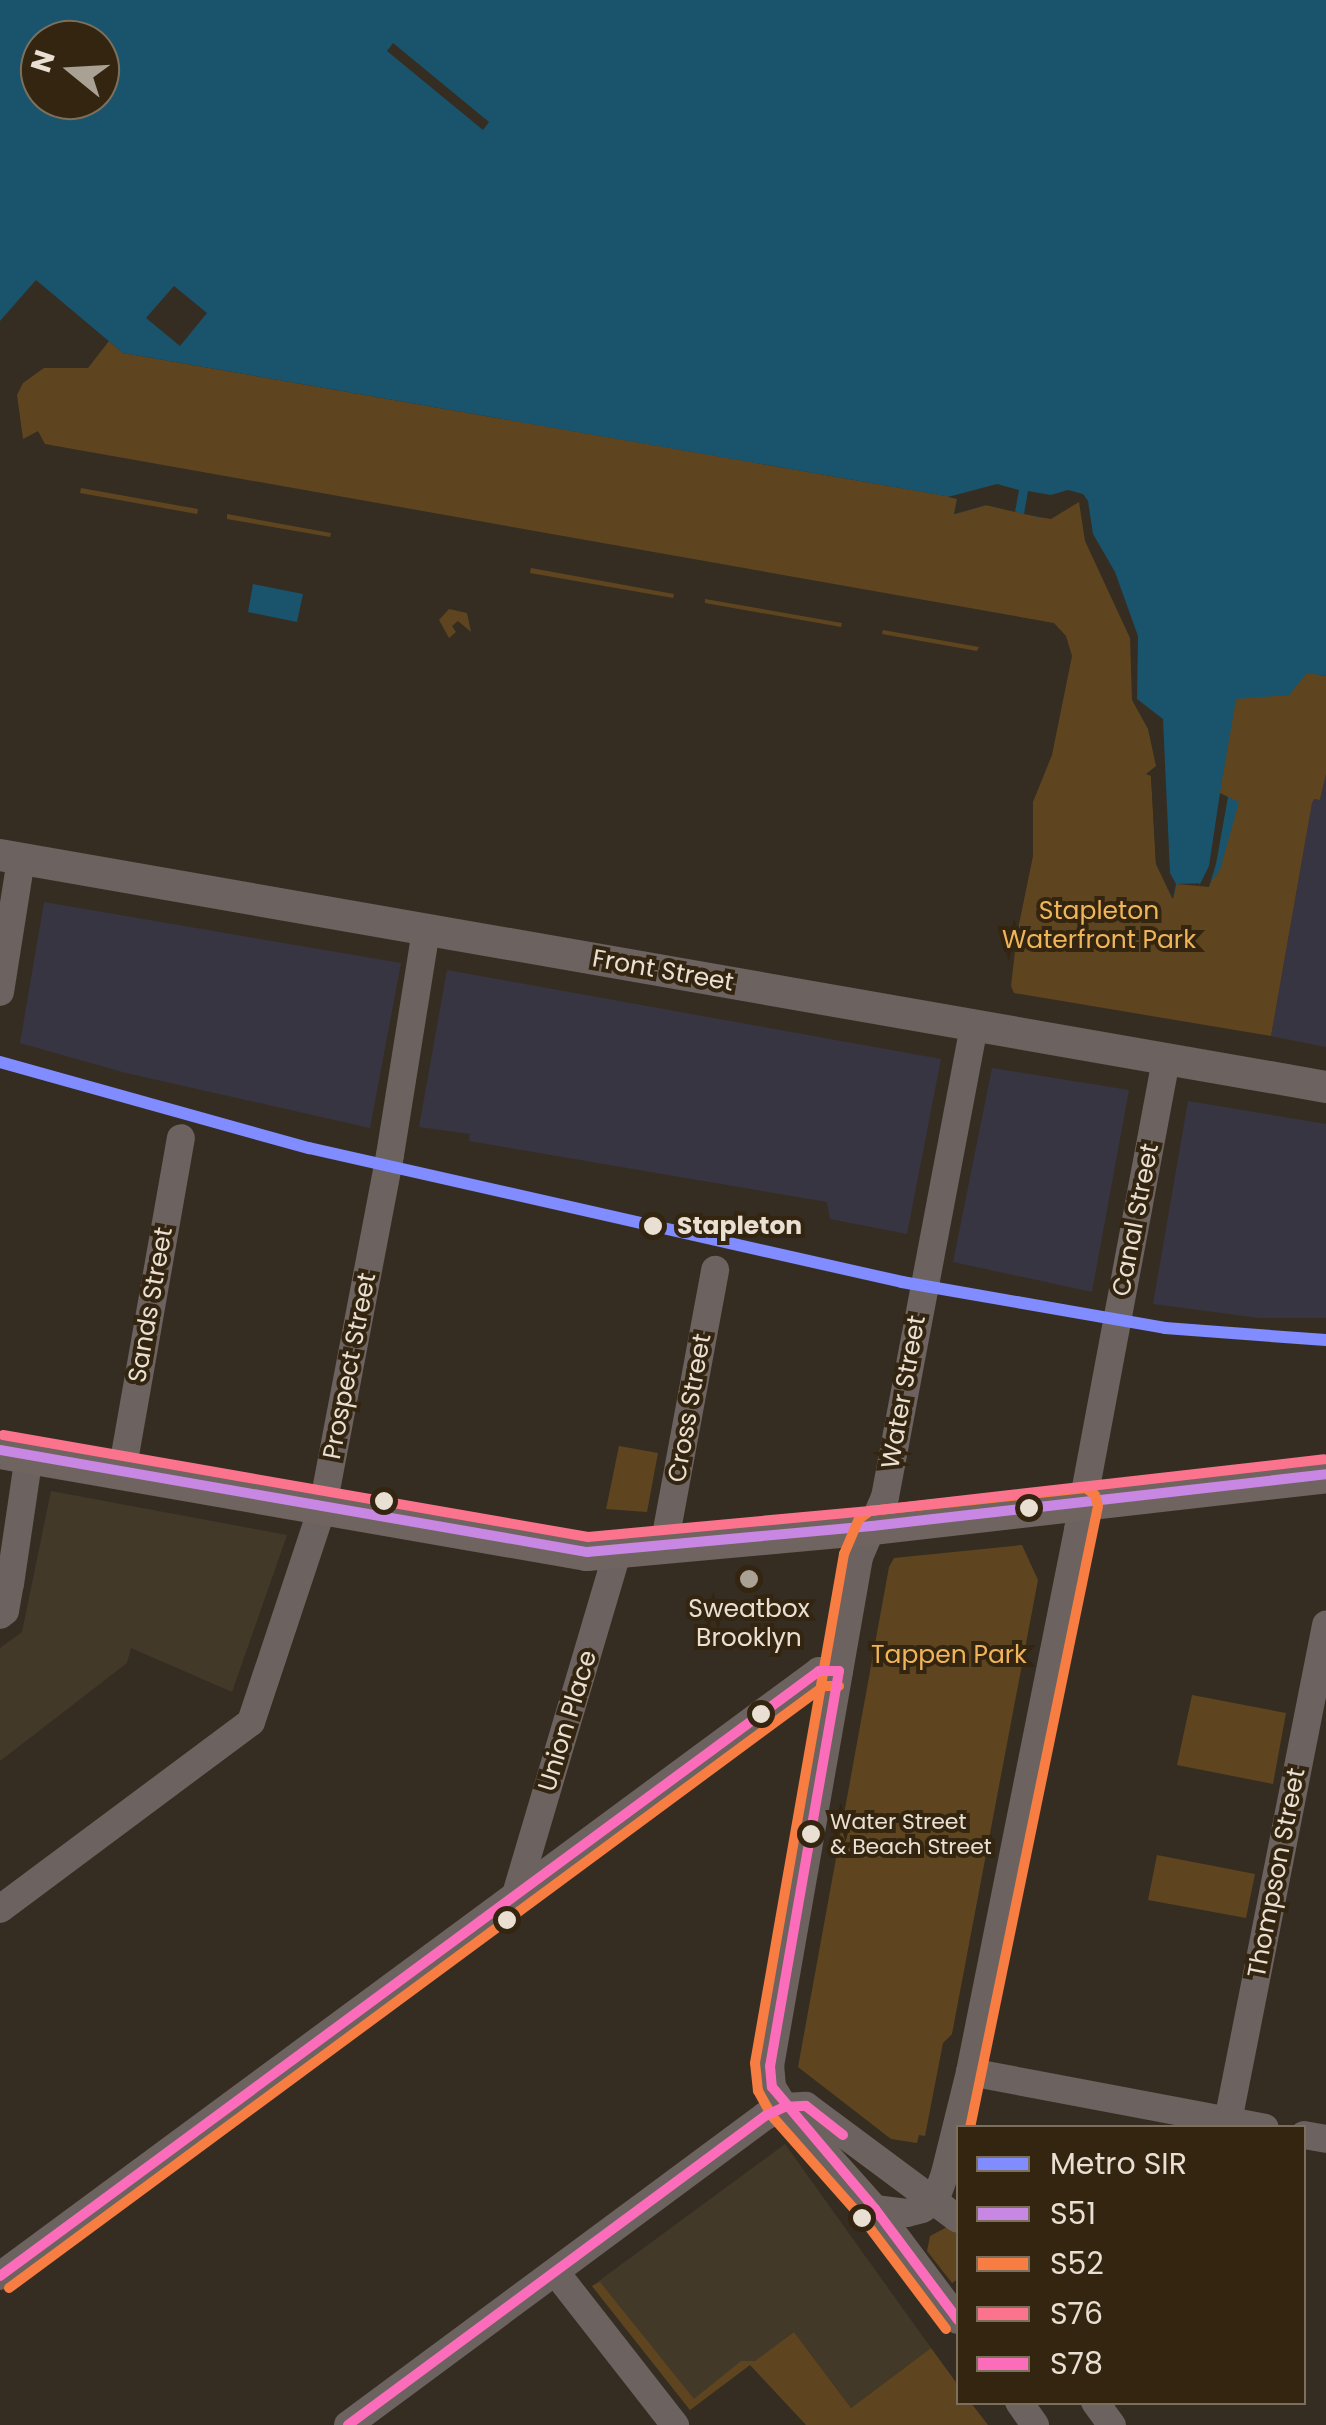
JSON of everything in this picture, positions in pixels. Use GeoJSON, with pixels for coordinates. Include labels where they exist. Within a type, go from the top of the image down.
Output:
{"type":"FeatureCollection","features":[{"type":"Feature","properties":{"kind":"main road"},"geometry":{"type":"LineString","coordinates":[[15,1453],[587,1552],[872,1526],[1326,1474]]}},
{"type":"Feature","properties":{"kind":"street","name":"Front Street"},"geometry":{"type":"LineString","coordinates":[[10,857],[1326,1087]]}},
{"type":"Feature","properties":{"kind":"street"},"geometry":{"type":"LineString","coordinates":[[0,992],[10,857]]}},
{"type":"Feature","properties":{"kind":"street","name":"Prospect Street"},"geometry":{"type":"LineString","coordinates":[[0,1909],[251,1722],[323,1506],[390,1155],[426,930]]}},
{"type":"Feature","properties":{"kind":"street","name":"Water Street"},"geometry":{"type":"LineString","coordinates":[[784,2107],[772,2087],[770,2066],[859,1556],[885,1497],[974,1025]]}},
{"type":"Feature","properties":{"kind":"street","name":"Canal Street"},"geometry":{"type":"LineString","coordinates":[[935,2201],[970,2072],[1166,1061]]}},
{"type":"Feature","properties":{"kind":"street","name":"Sands Street"},"geometry":{"type":"LineString","coordinates":[[122,1472],[180,1138]]}},
{"type":"Feature","properties":{"kind":"street","name":"Cross Street"},"geometry":{"type":"LineString","coordinates":[[664,1546],[715,1270]]}},
{"type":"Feature","properties":{"kind":"street"},"geometry":{"type":"LineString","coordinates":[[0,1615],[5,1612],[10,1584],[15,1453]]}},
{"type":"Feature","properties":{"kind":"street","name":"Union Place"},"geometry":{"type":"LineString","coordinates":[[518,1892],[618,1551]]}},
{"type":"Feature","properties":{"kind":"street","name":"Thompson Street"},"geometry":{"type":"LineString","coordinates":[[1228,2121],[1326,1625]]}},
{"type":"Feature","properties":{"kind":"street"},"geometry":{"type":"LineString","coordinates":[[0,2276],[819,1671],[839,1672]]}},
{"type":"Feature","properties":{"kind":"street"},"geometry":{"type":"LineString","coordinates":[[970,2072],[1249,2125]]}},
{"type":"Feature","properties":{"kind":"street"},"geometry":{"type":"LineString","coordinates":[[348,2425],[557,2274],[765,2116],[784,2107],[806,2106],[956,2217]]}},
{"type":"Feature","properties":{"kind":"street"},"geometry":{"type":"LineString","coordinates":[[784,2107],[954,2303]]}},
{"type":"Feature","properties":{"kind":"street"},"geometry":{"type":"LineString","coordinates":[[875,2209],[906,2213],[935,2201]]}},
{"type":"Feature","properties":{"kind":"street"},"geometry":{"type":"LineString","coordinates":[[557,2274],[676,2425]]}},
{"type":"Feature","properties":{"kind":"shaded area"},"geometry":{"type":"Polygon","coordinates":[[[1326,774],[1326,1047],[1271,1036],[1312,803],[1313,799],[1320,800],[1326,774]]]}},
{"type":"Feature","properties":{"kind":"shaded area"},"geometry":{"type":"Polygon","coordinates":[[[44,902],[401,963],[370,1128],[126,1073],[20,1043],[44,902]]]}},
{"type":"Feature","properties":{"kind":"shaded area"},"geometry":{"type":"Polygon","coordinates":[[[447,970],[941,1059],[907,1234],[830,1219],[827,1202],[469,1141],[470,1134],[419,1127],[447,970]]]}},
{"type":"Feature","properties":{"kind":"shaded area"},"geometry":{"type":"Polygon","coordinates":[[[992,1068],[1129,1090],[1092,1292],[953,1262],[992,1068]]]}},
{"type":"Feature","properties":{"kind":"shaded area"},"geometry":{"type":"Polygon","coordinates":[[[1188,1101],[1326,1124],[1326,1318],[1259,1318],[1153,1304],[1188,1101]]]}},
{"type":"Feature","properties":{"kind":"shaded area"},"geometry":{"type":"Polygon","coordinates":[[[51,1491],[287,1535],[232,1692],[131,1648],[127,1663],[0,1761],[0,1648],[22,1632],[51,1491]]]}},
{"type":"Feature","properties":{"kind":"shaded area"},"geometry":{"type":"Polygon","coordinates":[[[785,2144],[931,2348],[851,2408],[794,2332],[690,2410],[592,2286],[785,2144]]]}},
{"type":"Feature","properties":{"kind":"green space","name":"Stapleton Waterfront Park"},"geometry":{"type":"Polygon","coordinates":[[[109,341],[123,353],[958,498],[955,514],[987,505],[1042,518],[1083,494],[1192,527],[1153,727],[1162,769],[1151,776],[1156,864],[1172,898],[1176,884],[1199,886],[1224,767],[1163,719],[1307,672],[1326,676],[1326,774],[1320,800],[1314,799],[1312,803],[1271,1036],[1014,993],[1011,986],[1017,934],[1033,856],[1033,802],[1052,755],[1072,656],[1066,636],[1054,623],[45,444],[38,431],[23,439],[17,395],[23,383],[44,368],[88,368],[109,341]]]}},
{"type":"Feature","properties":{"kind":"green space"},"geometry":{"type":"Polygon","coordinates":[[[81,488],[198,509],[197,514],[80,493],[81,488]]]}},
{"type":"Feature","properties":{"kind":"green space"},"geometry":{"type":"Polygon","coordinates":[[[227,514],[331,533],[330,537],[227,519],[227,514]]]}},
{"type":"Feature","properties":{"kind":"green space"},"geometry":{"type":"Polygon","coordinates":[[[531,568],[674,594],[673,598],[530,573],[531,568]]]}},
{"type":"Feature","properties":{"kind":"green space"},"geometry":{"type":"Polygon","coordinates":[[[705,599],[842,623],[841,627],[705,603],[705,599]]]}},
{"type":"Feature","properties":{"kind":"green space"},"geometry":{"type":"Polygon","coordinates":[[[449,609],[467,613],[471,632],[458,621],[452,626],[456,632],[449,638],[439,620],[449,609]]]}},
{"type":"Feature","properties":{"kind":"green space"},"geometry":{"type":"Polygon","coordinates":[[[883,630],[979,647],[977,651],[882,634],[883,630]]]}},
{"type":"Feature","properties":{"kind":"green space"},"geometry":{"type":"Polygon","coordinates":[[[619,1446],[658,1453],[647,1512],[606,1509],[619,1446]]]}},
{"type":"Feature","properties":{"kind":"green space","name":"Tappen Park"},"geometry":{"type":"Polygon","coordinates":[[[1022,1545],[1038,1580],[952,2034],[943,2043],[925,2136],[919,2135],[917,2143],[891,2139],[798,2067],[889,1567],[894,1558],[1022,1545]]]}},
{"type":"Feature","properties":{"kind":"green space"},"geometry":{"type":"Polygon","coordinates":[[[1192,1695],[1286,1713],[1273,1784],[1177,1765],[1192,1695]]]}},
{"type":"Feature","properties":{"kind":"green space"},"geometry":{"type":"Polygon","coordinates":[[[1157,1855],[1255,1874],[1246,1918],[1148,1900],[1157,1855]]]}},
{"type":"Feature","properties":{"kind":"green space"},"geometry":{"type":"Polygon","coordinates":[[[947,2227],[956,2231],[956,2280],[952,2283],[927,2251],[930,2236],[947,2227]]]}},
{"type":"Feature","properties":{"kind":"green space"},"geometry":{"type":"Polygon","coordinates":[[[600,2282],[694,2399],[741,2361],[755,2361],[794,2332],[851,2408],[931,2348],[956,2382],[956,2405],[973,2405],[988,2425],[806,2425],[750,2365],[690,2410],[592,2286],[600,2282]]]}},
{"type":"Feature","properties":{"kind":"water"},"geometry":{"type":"Polygon","coordinates":[[[0,0],[1326,0],[1326,676],[1307,673],[1289,695],[1236,699],[1220,793],[1239,802],[1220,870],[1210,883],[1177,884],[1173,899],[1156,864],[1162,768],[1153,727],[1137,699],[1135,637],[1089,539],[1082,494],[1042,518],[987,505],[954,514],[957,498],[123,353],[36,280],[0,321],[0,0]]]}},
{"type":"Feature","properties":{"kind":"water"},"geometry":{"type":"Polygon","coordinates":[[[253,584],[303,594],[297,622],[248,612],[253,584]]]}},
{"type":"Feature","properties":{"kind":"pier"},"geometry":{"type":"Polygon","coordinates":[[[393,43],[489,122],[483,130],[387,51],[393,43]]]}},
{"type":"Feature","properties":{"kind":"pier"},"geometry":{"type":"Polygon","coordinates":[[[174,286],[207,313],[180,346],[146,318],[174,286]]]}},
{"type":"Feature","properties":{"kind":"pier"},"geometry":{"type":"Polygon","coordinates":[[[997,484],[1019,490],[1015,512],[986,505],[954,514],[957,499],[948,497],[997,484]]]}},
{"type":"Feature","properties":{"kind":"pier"},"geometry":{"type":"Polygon","coordinates":[[[1068,490],[1083,494],[1088,501],[1093,534],[1115,572],[1138,636],[1137,699],[1163,719],[1170,873],[1176,884],[1173,899],[1156,864],[1151,776],[1146,774],[1156,766],[1148,729],[1132,700],[1130,638],[1085,541],[1079,502],[1051,519],[1024,514],[1028,491],[1051,495],[1068,490]]]}},
{"type":"Feature","properties":{"kind":"pier"},"geometry":{"type":"Polygon","coordinates":[[[1220,793],[1228,797],[1216,864],[1209,887],[1199,886],[1209,866],[1220,793]]]}},
{"type":"Feature","properties":{"kind":"metro line","name":"SIR"},"geometry":{"type":"LineString","coordinates":[[0,1062],[309,1148],[902,1282],[1165,1328],[1326,1340]]}},
{"type":"Feature","properties":{"kind":"transit line","name":"S76"},"geometry":{"type":"LineString","coordinates":[[3,1435],[588,1537],[870,1511],[1324,1459]]}},
{"type":"Feature","properties":{"kind":"transit line","name":"S51"},"geometry":{"type":"LineString","coordinates":[[0,1450],[587,1552],[872,1526],[1326,1474]]}},
{"type":"Feature","properties":{"kind":"transit line","name":"S52"},"geometry":{"type":"LineString","coordinates":[[946,2329],[863,2219],[772,2116],[758,2091],[755,2063],[844,1554],[859,1519],[870,1511],[1086,1488],[1095,1495],[1098,1506],[971,2125]]}},
{"type":"Feature","properties":{"kind":"transit line","name":"S78"},"geometry":{"type":"LineString","coordinates":[[0,2276],[819,1671],[839,1671],[770,2066],[772,2087],[875,2209],[956,2317]]}},
{"type":"Feature","properties":{"kind":"transit line","name":"S52"},"geometry":{"type":"LineString","coordinates":[[9,2288],[824,1686],[839,1686]]}},
{"type":"Feature","properties":{"kind":"transit line","name":"S78"},"geometry":{"type":"LineString","coordinates":[[348,2425],[765,2116],[784,2107],[806,2106],[843,2135]]}},
{"type":"Feature","properties":{"kind":"place","name":"Stapleton"},"geometry":{"type":"Point","coordinates":[653,1226]}},
{"type":"Feature","properties":{"kind":"place","name":"Sweatbox Brooklyn"},"geometry":{"type":"Point","coordinates":[749,1579]}},
{"type":"Feature","properties":{"kind":"place","name":"Water Street & Beach Street"},"geometry":{"type":"Point","coordinates":[811,1834]}}]}
